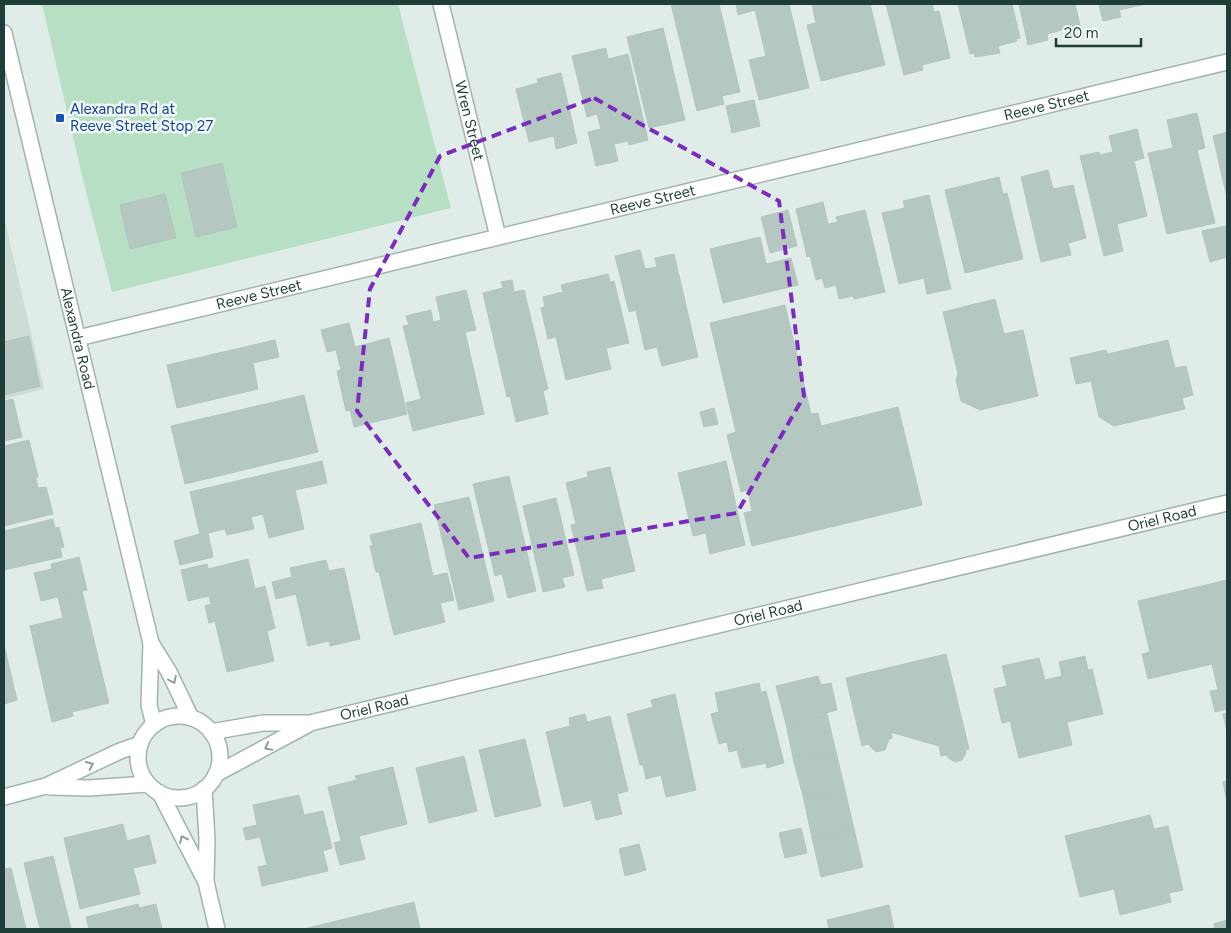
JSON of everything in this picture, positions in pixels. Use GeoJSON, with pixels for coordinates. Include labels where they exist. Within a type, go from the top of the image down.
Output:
{"type":"FeatureCollection","features":[{"type":"Feature","properties":{"kind":"street","name":"Wren Street"},"geometry":{"type":"LineString","coordinates":[[442,4],[498,237]]}},
{"type":"Feature","properties":{"kind":"street","name":"Alexandra Road"},"geometry":{"type":"LineString","coordinates":[[4,33],[151,643],[149,705],[154,725]]}},
{"type":"Feature","properties":{"kind":"street","name":"Reeve Street"},"geometry":{"type":"LineString","coordinates":[[78,338],[1227,62]]}},
{"type":"Feature","properties":{"kind":"street","name":"Oriel Road"},"geometry":{"type":"LineString","coordinates":[[212,732],[263,723],[310,723],[1227,503]]}},
{"type":"Feature","properties":{"kind":"street","name":"Alexandra Road"},"geometry":{"type":"LineString","coordinates":[[151,643],[169,672],[191,718]]}},
{"type":"Feature","properties":{"kind":"street"},"geometry":{"type":"LineString","coordinates":[[46,786],[154,788],[182,798],[204,789],[216,774],[220,752],[212,732],[191,718],[178,716],[165,718],[154,725],[140,744],[138,758],[141,772],[154,788],[206,882]]}},
{"type":"Feature","properties":{"kind":"street","name":"Oriel Road"},"geometry":{"type":"LineString","coordinates":[[216,774],[310,723]]}},
{"type":"Feature","properties":{"kind":"street"},"geometry":{"type":"LineString","coordinates":[[4,797],[46,786],[120,751],[140,744]]}},
{"type":"Feature","properties":{"kind":"street"},"geometry":{"type":"LineString","coordinates":[[204,789],[207,839],[206,882],[217,929]]}},
{"type":"Feature","properties":{"kind":"highlighted area"},"geometry":{"type":"Polygon","coordinates":[[[594,98],[779,201],[804,396],[737,513],[469,558],[357,411],[370,289],[440,156],[594,98]]]}},
{"type":"Feature","properties":{"kind":"shaded area"},"geometry":{"type":"Polygon","coordinates":[[[4,217],[44,389],[4,399],[4,217]]]}},
{"type":"Feature","properties":{"kind":"green space"},"geometry":{"type":"Polygon","coordinates":[[[42,4],[398,4],[451,208],[112,292],[83,180],[42,4]]]}},
{"type":"Feature","properties":{"kind":"building"},"geometry":{"type":"Polygon","coordinates":[[[671,4],[719,4],[740,92],[722,96],[724,104],[697,111],[671,4]]]}},
{"type":"Feature","properties":{"kind":"building"},"geometry":{"type":"Polygon","coordinates":[[[736,4],[789,4],[809,88],[759,100],[749,60],[766,56],[755,10],[738,15],[736,4]]]}},
{"type":"Feature","properties":{"kind":"building"},"geometry":{"type":"Polygon","coordinates":[[[812,4],[870,4],[885,65],[821,81],[807,25],[816,23],[812,4]]]}},
{"type":"Feature","properties":{"kind":"building"},"geometry":{"type":"Polygon","coordinates":[[[886,4],[932,4],[934,12],[939,11],[950,58],[922,65],[923,70],[904,75],[886,4]]]}},
{"type":"Feature","properties":{"kind":"building"},"geometry":{"type":"Polygon","coordinates":[[[958,4],[1012,4],[1020,38],[1016,39],[1017,41],[998,46],[1000,53],[975,57],[974,53],[970,54],[958,4]]]}},
{"type":"Feature","properties":{"kind":"building"},"geometry":{"type":"Polygon","coordinates":[[[1019,4],[1075,4],[1080,25],[1047,34],[1048,40],[1028,45],[1019,4]]]}},
{"type":"Feature","properties":{"kind":"building"},"geometry":{"type":"Polygon","coordinates":[[[1099,4],[1146,4],[1119,10],[1121,17],[1103,21],[1099,4]]]}},
{"type":"Feature","properties":{"kind":"building"},"geometry":{"type":"Polygon","coordinates":[[[663,28],[685,120],[649,128],[627,37],[663,28]]]}},
{"type":"Feature","properties":{"kind":"building"},"geometry":{"type":"Polygon","coordinates":[[[606,48],[608,59],[628,54],[648,140],[629,145],[628,141],[614,144],[618,161],[596,166],[588,132],[601,129],[597,114],[587,117],[572,56],[606,48]]]}},
{"type":"Feature","properties":{"kind":"building"},"geometry":{"type":"Polygon","coordinates":[[[561,73],[577,143],[556,149],[554,136],[529,142],[516,89],[538,83],[537,79],[561,73]]]}},
{"type":"Feature","properties":{"kind":"building"},"geometry":{"type":"Polygon","coordinates":[[[754,100],[760,126],[732,133],[726,106],[754,100]]]}},
{"type":"Feature","properties":{"kind":"building"},"geometry":{"type":"Polygon","coordinates":[[[1197,113],[1205,148],[1197,150],[1215,223],[1167,234],[1148,153],[1173,148],[1167,120],[1197,113]]]}},
{"type":"Feature","properties":{"kind":"building"},"geometry":{"type":"Polygon","coordinates":[[[1137,129],[1144,158],[1134,161],[1147,216],[1117,224],[1123,251],[1104,256],[1080,156],[1099,152],[1100,155],[1113,152],[1109,136],[1137,129]]]}},
{"type":"Feature","properties":{"kind":"building"},"geometry":{"type":"Polygon","coordinates":[[[1227,132],[1227,198],[1213,136],[1227,132]]]}},
{"type":"Feature","properties":{"kind":"building"},"geometry":{"type":"Polygon","coordinates":[[[222,163],[237,227],[196,237],[181,173],[222,163]]]}},
{"type":"Feature","properties":{"kind":"building"},"geometry":{"type":"Polygon","coordinates":[[[1048,170],[1053,189],[1073,185],[1086,238],[1068,243],[1071,255],[1041,262],[1021,177],[1048,170]]]}},
{"type":"Feature","properties":{"kind":"building"},"geometry":{"type":"Polygon","coordinates":[[[999,177],[1003,194],[1007,193],[1023,259],[965,273],[945,190],[999,177]]]}},
{"type":"Feature","properties":{"kind":"building"},"geometry":{"type":"Polygon","coordinates":[[[165,194],[176,238],[130,249],[120,205],[165,194]]]}},
{"type":"Feature","properties":{"kind":"building"},"geometry":{"type":"Polygon","coordinates":[[[929,195],[951,289],[927,294],[924,278],[899,284],[882,213],[905,208],[903,201],[929,195]]]}},
{"type":"Feature","properties":{"kind":"building"},"geometry":{"type":"Polygon","coordinates":[[[823,202],[828,224],[838,222],[836,217],[865,210],[885,292],[854,299],[853,296],[839,299],[836,285],[825,288],[822,278],[816,280],[810,256],[807,257],[796,209],[823,202]]]}},
{"type":"Feature","properties":{"kind":"building"},"geometry":{"type":"Polygon","coordinates":[[[788,210],[797,246],[770,253],[761,217],[788,210]]]}},
{"type":"Feature","properties":{"kind":"building"},"geometry":{"type":"Polygon","coordinates":[[[1226,226],[1227,257],[1210,262],[1202,231],[1226,226]]]}},
{"type":"Feature","properties":{"kind":"building"},"geometry":{"type":"Polygon","coordinates":[[[760,237],[766,264],[791,258],[798,285],[723,303],[710,249],[760,237]]]}},
{"type":"Feature","properties":{"kind":"building"},"geometry":{"type":"Polygon","coordinates":[[[640,250],[645,269],[657,267],[655,258],[674,254],[698,357],[662,366],[657,347],[645,350],[636,310],[629,312],[615,256],[640,250]]]}},
{"type":"Feature","properties":{"kind":"building"},"geometry":{"type":"Polygon","coordinates":[[[608,274],[610,282],[614,281],[629,343],[606,348],[611,369],[566,380],[556,337],[548,339],[541,308],[545,307],[543,297],[563,292],[561,285],[608,274]]]}},
{"type":"Feature","properties":{"kind":"building"},"geometry":{"type":"Polygon","coordinates":[[[512,280],[514,292],[524,290],[548,389],[543,391],[548,414],[516,422],[510,396],[507,397],[483,293],[503,288],[501,282],[512,280]]]}},
{"type":"Feature","properties":{"kind":"building"},"geometry":{"type":"Polygon","coordinates":[[[466,290],[476,330],[465,332],[484,414],[413,431],[406,403],[421,399],[403,326],[409,325],[406,316],[431,310],[433,322],[441,320],[436,297],[466,290]]]}},
{"type":"Feature","properties":{"kind":"building"},"geometry":{"type":"Polygon","coordinates":[[[995,299],[1004,334],[1023,330],[1038,396],[980,410],[961,401],[956,380],[958,374],[943,312],[995,299]]]}},
{"type":"Feature","properties":{"kind":"building"},"geometry":{"type":"Polygon","coordinates":[[[785,305],[811,414],[818,413],[821,426],[898,407],[922,505],[752,546],[744,513],[752,511],[748,490],[741,492],[727,435],[736,432],[710,323],[785,305]]]}},
{"type":"Feature","properties":{"kind":"building"},"geometry":{"type":"Polygon","coordinates":[[[349,323],[355,347],[389,338],[407,414],[354,427],[350,410],[346,411],[337,371],[341,370],[336,350],[327,352],[321,330],[349,323]]]}},
{"type":"Feature","properties":{"kind":"building"},"geometry":{"type":"Polygon","coordinates":[[[29,336],[40,386],[4,395],[4,342],[29,336]]]}},
{"type":"Feature","properties":{"kind":"building"},"geometry":{"type":"Polygon","coordinates":[[[275,340],[279,357],[253,363],[258,389],[177,408],[167,365],[275,340]]]}},
{"type":"Feature","properties":{"kind":"building"},"geometry":{"type":"Polygon","coordinates":[[[1168,340],[1175,368],[1186,366],[1193,395],[1182,398],[1185,409],[1114,426],[1099,417],[1091,381],[1076,384],[1070,358],[1106,350],[1108,354],[1168,340]]]}},
{"type":"Feature","properties":{"kind":"building"},"geometry":{"type":"Polygon","coordinates":[[[304,395],[318,452],[185,484],[171,426],[304,395]]]}},
{"type":"Feature","properties":{"kind":"building"},"geometry":{"type":"Polygon","coordinates":[[[13,399],[22,437],[4,441],[4,401],[13,399]]]}},
{"type":"Feature","properties":{"kind":"building"},"geometry":{"type":"Polygon","coordinates":[[[714,408],[718,424],[704,427],[700,412],[714,408]]]}},
{"type":"Feature","properties":{"kind":"building"},"geometry":{"type":"Polygon","coordinates":[[[29,440],[38,477],[4,485],[4,446],[29,440]]]}},
{"type":"Feature","properties":{"kind":"building"},"geometry":{"type":"Polygon","coordinates":[[[322,461],[327,483],[295,490],[304,529],[269,538],[263,514],[251,517],[254,529],[227,535],[225,529],[208,533],[213,557],[180,565],[174,541],[200,534],[190,492],[322,461]]]}},
{"type":"Feature","properties":{"kind":"building"},"geometry":{"type":"Polygon","coordinates":[[[726,461],[745,545],[710,554],[706,533],[693,536],[678,473],[726,461]]]}},
{"type":"Feature","properties":{"kind":"building"},"geometry":{"type":"Polygon","coordinates":[[[610,467],[635,571],[601,579],[603,588],[587,591],[571,525],[576,524],[566,483],[588,477],[587,472],[610,467]]]}},
{"type":"Feature","properties":{"kind":"building"},"geometry":{"type":"Polygon","coordinates":[[[509,476],[536,591],[508,598],[502,574],[495,576],[473,484],[509,476]]]}},
{"type":"Feature","properties":{"kind":"building"},"geometry":{"type":"Polygon","coordinates":[[[36,478],[38,488],[46,487],[53,514],[4,526],[4,486],[36,478]]]}},
{"type":"Feature","properties":{"kind":"building"},"geometry":{"type":"Polygon","coordinates":[[[469,497],[494,601],[459,610],[434,505],[469,497]]]}},
{"type":"Feature","properties":{"kind":"building"},"geometry":{"type":"Polygon","coordinates":[[[556,498],[574,575],[562,578],[565,587],[543,592],[523,506],[556,498]]]}},
{"type":"Feature","properties":{"kind":"building"},"geometry":{"type":"Polygon","coordinates":[[[53,519],[55,528],[59,527],[64,547],[60,548],[62,557],[4,570],[4,531],[53,519]]]}},
{"type":"Feature","properties":{"kind":"building"},"geometry":{"type":"Polygon","coordinates":[[[421,523],[433,576],[447,573],[454,600],[440,603],[445,622],[394,635],[379,572],[376,572],[370,546],[373,546],[370,535],[421,523]]]}},
{"type":"Feature","properties":{"kind":"building"},"geometry":{"type":"Polygon","coordinates":[[[79,557],[87,590],[41,601],[34,573],[52,569],[51,564],[79,557]]]}},
{"type":"Feature","properties":{"kind":"building"},"geometry":{"type":"Polygon","coordinates":[[[248,559],[255,589],[265,586],[275,628],[267,631],[274,661],[227,672],[215,621],[209,623],[205,606],[211,604],[209,596],[188,601],[181,570],[207,564],[208,569],[248,559]]]}},
{"type":"Feature","properties":{"kind":"building"},"geometry":{"type":"Polygon","coordinates":[[[326,560],[329,571],[344,568],[360,639],[330,646],[329,641],[308,646],[296,594],[276,599],[272,582],[292,577],[290,568],[326,560]]]}},
{"type":"Feature","properties":{"kind":"building"},"geometry":{"type":"Polygon","coordinates":[[[1227,580],[1227,709],[1215,712],[1210,691],[1218,690],[1212,664],[1148,679],[1142,654],[1150,652],[1138,601],[1227,580]]]}},
{"type":"Feature","properties":{"kind":"building"},"geometry":{"type":"Polygon","coordinates":[[[82,591],[109,703],[72,712],[73,716],[52,722],[30,626],[63,618],[58,597],[82,591]]]}},
{"type":"Feature","properties":{"kind":"building"},"geometry":{"type":"Polygon","coordinates":[[[4,645],[17,700],[4,704],[4,645]]]}},
{"type":"Feature","properties":{"kind":"building"},"geometry":{"type":"Polygon","coordinates":[[[946,654],[969,749],[965,750],[966,753],[962,760],[955,762],[948,758],[947,755],[941,756],[939,746],[894,733],[891,733],[892,738],[889,739],[885,750],[876,752],[868,744],[862,746],[846,678],[946,654]]]}},
{"type":"Feature","properties":{"kind":"building"},"geometry":{"type":"Polygon","coordinates":[[[1085,656],[1088,670],[1092,669],[1103,714],[1067,722],[1072,745],[1019,758],[1010,721],[1002,723],[994,689],[1007,686],[1002,666],[1039,658],[1045,680],[1062,676],[1059,662],[1085,656]]]}},
{"type":"Feature","properties":{"kind":"building"},"geometry":{"type":"Polygon","coordinates":[[[818,676],[821,685],[831,683],[837,710],[786,724],[776,686],[818,676]]]}},
{"type":"Feature","properties":{"kind":"building"},"geometry":{"type":"Polygon","coordinates":[[[759,683],[761,692],[766,691],[784,763],[767,768],[766,763],[742,768],[737,750],[729,752],[727,742],[719,744],[711,714],[719,712],[715,693],[759,683]]]}},
{"type":"Feature","properties":{"kind":"building"},"geometry":{"type":"Polygon","coordinates":[[[675,694],[696,790],[666,797],[661,775],[646,779],[643,765],[640,765],[627,714],[653,707],[651,700],[675,694]]]}},
{"type":"Feature","properties":{"kind":"building"},"geometry":{"type":"Polygon","coordinates":[[[1227,713],[1227,732],[1223,714],[1227,713]]]}},
{"type":"Feature","properties":{"kind":"building"},"geometry":{"type":"Polygon","coordinates":[[[585,714],[587,722],[610,716],[628,791],[617,794],[622,814],[596,820],[591,800],[564,807],[546,732],[570,726],[569,718],[585,714]]]}},
{"type":"Feature","properties":{"kind":"building"},"geometry":{"type":"Polygon","coordinates":[[[827,714],[836,752],[794,762],[786,724],[827,714]]]}},
{"type":"Feature","properties":{"kind":"building"},"geometry":{"type":"Polygon","coordinates":[[[525,739],[541,806],[495,817],[479,750],[525,739]]]}},
{"type":"Feature","properties":{"kind":"building"},"geometry":{"type":"Polygon","coordinates":[[[836,752],[845,790],[804,800],[794,762],[836,752]]]}},
{"type":"Feature","properties":{"kind":"building"},"geometry":{"type":"Polygon","coordinates":[[[464,756],[477,811],[429,823],[416,768],[464,756]]]}},
{"type":"Feature","properties":{"kind":"building"},"geometry":{"type":"Polygon","coordinates":[[[393,767],[407,824],[359,836],[365,859],[340,865],[334,843],[341,841],[328,787],[357,780],[355,776],[393,767]]]}},
{"type":"Feature","properties":{"kind":"building"},"geometry":{"type":"Polygon","coordinates":[[[1227,781],[1227,802],[1223,782],[1227,781]]]}},
{"type":"Feature","properties":{"kind":"building"},"geometry":{"type":"Polygon","coordinates":[[[845,790],[854,829],[812,838],[804,800],[845,790]]]}},
{"type":"Feature","properties":{"kind":"building"},"geometry":{"type":"Polygon","coordinates":[[[299,795],[304,815],[323,811],[332,848],[323,851],[328,871],[262,886],[258,867],[267,865],[260,837],[246,840],[243,828],[257,825],[253,805],[299,795]]]}},
{"type":"Feature","properties":{"kind":"building"},"geometry":{"type":"Polygon","coordinates":[[[1150,815],[1154,829],[1168,826],[1183,890],[1169,893],[1171,902],[1120,915],[1114,889],[1080,897],[1065,836],[1150,815]]]}},
{"type":"Feature","properties":{"kind":"building"},"geometry":{"type":"Polygon","coordinates":[[[123,824],[127,841],[149,835],[156,863],[133,868],[140,894],[80,909],[64,838],[123,824]]]}},
{"type":"Feature","properties":{"kind":"building"},"geometry":{"type":"Polygon","coordinates":[[[801,828],[807,853],[785,858],[779,833],[801,828]]]}},
{"type":"Feature","properties":{"kind":"building"},"geometry":{"type":"Polygon","coordinates":[[[854,829],[863,867],[821,877],[812,838],[854,829]]]}},
{"type":"Feature","properties":{"kind":"building"},"geometry":{"type":"Polygon","coordinates":[[[639,844],[646,870],[625,876],[619,849],[639,844]]]}},
{"type":"Feature","properties":{"kind":"building"},"geometry":{"type":"Polygon","coordinates":[[[53,856],[71,929],[40,929],[24,863],[53,856]]]}},
{"type":"Feature","properties":{"kind":"building"},"geometry":{"type":"Polygon","coordinates":[[[11,868],[26,929],[4,929],[4,869],[11,868]]]}},
{"type":"Feature","properties":{"kind":"building"},"geometry":{"type":"Polygon","coordinates":[[[414,902],[420,929],[304,929],[414,902]]]}},
{"type":"Feature","properties":{"kind":"building"},"geometry":{"type":"Polygon","coordinates":[[[138,904],[139,908],[156,904],[162,929],[89,929],[86,917],[138,904]]]}},
{"type":"Feature","properties":{"kind":"building"},"geometry":{"type":"Polygon","coordinates":[[[889,905],[894,929],[829,929],[827,920],[889,905]]]}},
{"type":"Feature","properties":{"kind":"building"},"geometry":{"type":"Polygon","coordinates":[[[1227,920],[1227,929],[1215,929],[1214,924],[1227,920]]]}},
{"type":"Feature","properties":{"kind":"place","name":"Alexandra Rd at Reeve Street Stop 27"},"geometry":{"type":"Point","coordinates":[60,118]}}]}
